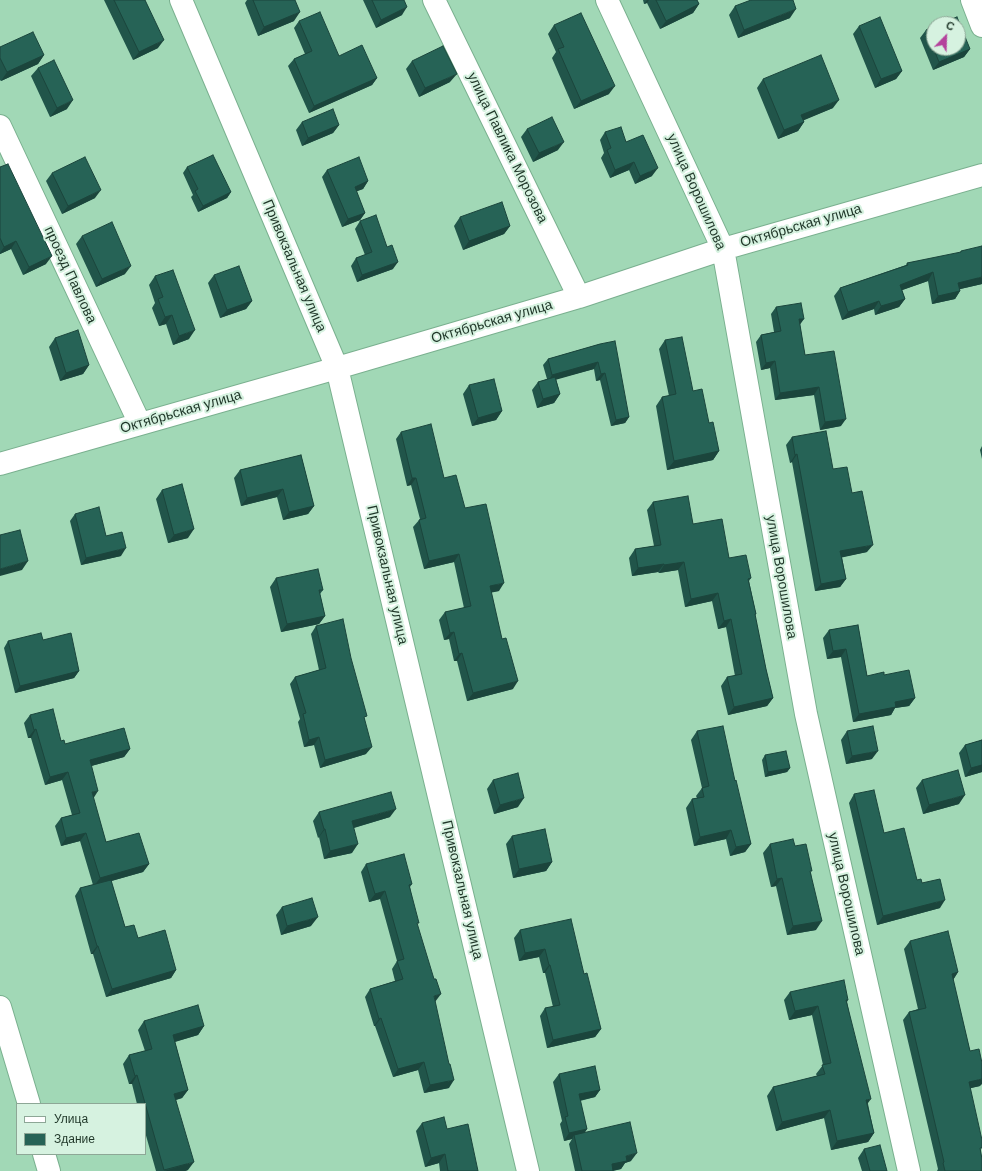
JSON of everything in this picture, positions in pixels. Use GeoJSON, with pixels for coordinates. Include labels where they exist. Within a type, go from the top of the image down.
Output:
{"type":"FeatureCollection","features":[{"type":"Feature","properties":{"kind":"street","name":"Привокзальная улица"},"geometry":{"type":"LineString","coordinates":[[181,0],[337,368],[528,1171]]}},
{"type":"Feature","properties":{"kind":"street","name":"улица Павлика Морозова"},"geometry":{"type":"LineString","coordinates":[[434,0],[579,297]]}},
{"type":"Feature","properties":{"kind":"street","name":"улица Ворошилова"},"geometry":{"type":"LineString","coordinates":[[607,0],[723,249],[806,714],[909,1171]]}},
{"type":"Feature","properties":{"kind":"street"},"geometry":{"type":"LineString","coordinates":[[972,0],[982,26]]}},
{"type":"Feature","properties":{"kind":"street","name":"проезд Павлова"},"geometry":{"type":"LineString","coordinates":[[0,126],[140,424]]}},
{"type":"Feature","properties":{"kind":"street","name":"Октябрьская улица"},"geometry":{"type":"LineString","coordinates":[[0,464],[579,297],[723,249],[982,175]]}},
{"type":"Feature","properties":{"kind":"street"},"geometry":{"type":"LineString","coordinates":[[0,1007],[29,1103]]}},
{"type":"Feature","properties":{"kind":"street"},"geometry":{"type":"LineString","coordinates":[[44,1155],[49,1171]]}},
{"type":"Feature","properties":{"kind":"building"},"geometry":{"type":"Polygon","coordinates":[[[114,0],[145,0],[164,40],[139,52],[114,0]]]}},
{"type":"Feature","properties":{"kind":"building"},"geometry":{"type":"Polygon","coordinates":[[[253,0],[295,0],[300,12],[264,27],[253,0]]]}},
{"type":"Feature","properties":{"kind":"building"},"geometry":{"type":"Polygon","coordinates":[[[372,0],[404,0],[407,7],[381,20],[372,0]]]}},
{"type":"Feature","properties":{"kind":"building"},"geometry":{"type":"Polygon","coordinates":[[[656,0],[697,0],[699,4],[666,21],[656,0]]]}},
{"type":"Feature","properties":{"kind":"building"},"geometry":{"type":"Polygon","coordinates":[[[751,0],[793,0],[796,9],[744,30],[735,6],[751,0]]]}},
{"type":"Feature","properties":{"kind":"building"},"geometry":{"type":"Polygon","coordinates":[[[320,12],[339,56],[362,45],[377,78],[314,106],[294,59],[312,51],[299,21],[320,12]]]}},
{"type":"Feature","properties":{"kind":"building"},"geometry":{"type":"Polygon","coordinates":[[[581,13],[615,86],[581,101],[558,49],[564,47],[554,25],[581,13]]]}},
{"type":"Feature","properties":{"kind":"building"},"geometry":{"type":"Polygon","coordinates":[[[880,17],[902,71],[881,79],[859,26],[880,17]]]}},
{"type":"Feature","properties":{"kind":"building"},"geometry":{"type":"Polygon","coordinates":[[[33,32],[44,55],[7,72],[0,58],[0,47],[33,32]]]}},
{"type":"Feature","properties":{"kind":"building"},"geometry":{"type":"Polygon","coordinates":[[[966,39],[970,49],[966,51],[966,39]]]}},
{"type":"Feature","properties":{"kind":"building"},"geometry":{"type":"Polygon","coordinates":[[[443,46],[457,74],[425,88],[412,61],[443,46]]]}},
{"type":"Feature","properties":{"kind":"building"},"geometry":{"type":"Polygon","coordinates":[[[821,55],[839,100],[801,115],[804,122],[784,130],[763,79],[821,55]]]}},
{"type":"Feature","properties":{"kind":"building"},"geometry":{"type":"Polygon","coordinates":[[[937,56],[953,56],[939,62],[937,56]]]}},
{"type":"Feature","properties":{"kind":"building"},"geometry":{"type":"Polygon","coordinates":[[[54,60],[73,100],[57,108],[38,68],[54,60]]]}},
{"type":"Feature","properties":{"kind":"building"},"geometry":{"type":"Polygon","coordinates":[[[333,109],[339,125],[308,138],[302,122],[333,109]]]}},
{"type":"Feature","properties":{"kind":"building"},"geometry":{"type":"Polygon","coordinates":[[[552,117],[564,142],[539,153],[527,129],[552,117]]]}},
{"type":"Feature","properties":{"kind":"building"},"geometry":{"type":"Polygon","coordinates":[[[621,127],[626,142],[643,135],[658,168],[640,176],[634,162],[615,170],[607,150],[611,148],[605,132],[621,127]]]}},
{"type":"Feature","properties":{"kind":"building"},"geometry":{"type":"Polygon","coordinates":[[[213,155],[231,192],[203,206],[195,191],[198,189],[187,167],[213,155]]]}},
{"type":"Feature","properties":{"kind":"building"},"geometry":{"type":"Polygon","coordinates":[[[85,157],[101,190],[68,206],[52,173],[85,157]]]}},
{"type":"Feature","properties":{"kind":"building"},"geometry":{"type":"Polygon","coordinates":[[[359,157],[368,181],[355,187],[365,213],[348,219],[327,170],[359,157]]]}},
{"type":"Feature","properties":{"kind":"building"},"geometry":{"type":"Polygon","coordinates":[[[8,164],[52,256],[29,267],[16,241],[4,247],[0,238],[0,167],[8,164]]]}},
{"type":"Feature","properties":{"kind":"building"},"geometry":{"type":"Polygon","coordinates":[[[502,202],[510,226],[469,241],[460,217],[502,202]]]}},
{"type":"Feature","properties":{"kind":"building"},"geometry":{"type":"Polygon","coordinates":[[[376,215],[387,247],[392,245],[398,262],[362,275],[356,258],[372,252],[360,221],[376,215]]]}},
{"type":"Feature","properties":{"kind":"building"},"geometry":{"type":"Polygon","coordinates":[[[112,222],[131,266],[102,279],[82,236],[112,222]]]}},
{"type":"Feature","properties":{"kind":"building"},"geometry":{"type":"Polygon","coordinates":[[[982,246],[982,277],[958,283],[960,291],[938,296],[933,272],[900,285],[905,299],[881,306],[879,301],[848,312],[840,288],[908,265],[907,263],[961,252],[982,246]]]}},
{"type":"Feature","properties":{"kind":"building"},"geometry":{"type":"Polygon","coordinates":[[[239,266],[252,301],[227,310],[214,275],[239,266]]]}},
{"type":"Feature","properties":{"kind":"building"},"geometry":{"type":"Polygon","coordinates":[[[173,270],[195,330],[179,336],[172,315],[165,317],[158,299],[163,297],[155,276],[173,270]]]}},
{"type":"Feature","properties":{"kind":"building"},"geometry":{"type":"Polygon","coordinates":[[[801,303],[804,319],[799,319],[805,355],[834,351],[846,419],[825,422],[819,387],[780,393],[775,361],[766,363],[761,335],[781,331],[776,307],[801,303]]]}},
{"type":"Feature","properties":{"kind":"building"},"geometry":{"type":"Polygon","coordinates":[[[78,330],[89,365],[66,373],[55,338],[78,330]]]}},
{"type":"Feature","properties":{"kind":"building"},"geometry":{"type":"Polygon","coordinates":[[[682,337],[693,391],[702,389],[709,423],[713,422],[719,451],[674,461],[662,397],[676,394],[665,340],[682,337]]]}},
{"type":"Feature","properties":{"kind":"building"},"geometry":{"type":"Polygon","coordinates":[[[615,341],[629,417],[616,420],[605,373],[601,374],[598,362],[552,375],[548,359],[615,341]]]}},
{"type":"Feature","properties":{"kind":"building"},"geometry":{"type":"Polygon","coordinates":[[[555,377],[560,394],[543,399],[538,382],[555,377]]]}},
{"type":"Feature","properties":{"kind":"building"},"geometry":{"type":"Polygon","coordinates":[[[494,379],[502,411],[478,418],[469,385],[494,379]]]}},
{"type":"Feature","properties":{"kind":"building"},"geometry":{"type":"Polygon","coordinates":[[[431,424],[444,478],[456,475],[465,508],[486,504],[504,583],[490,586],[502,639],[506,638],[518,681],[473,693],[462,653],[459,654],[454,632],[450,633],[445,612],[471,606],[459,554],[429,561],[419,520],[426,518],[416,478],[412,478],[401,432],[431,424]]]}},
{"type":"Feature","properties":{"kind":"building"},"geometry":{"type":"Polygon","coordinates":[[[826,431],[833,469],[847,467],[852,493],[862,491],[873,545],[840,551],[846,579],[821,584],[797,454],[795,455],[792,437],[826,431]]]}},
{"type":"Feature","properties":{"kind":"building"},"geometry":{"type":"Polygon","coordinates":[[[301,455],[314,506],[289,512],[283,489],[247,498],[240,470],[301,455]]]}},
{"type":"Feature","properties":{"kind":"building"},"geometry":{"type":"Polygon","coordinates":[[[182,484],[194,529],[174,535],[162,490],[182,484]]]}},
{"type":"Feature","properties":{"kind":"building"},"geometry":{"type":"Polygon","coordinates":[[[688,496],[693,524],[722,519],[729,558],[746,555],[751,578],[748,579],[773,698],[734,707],[727,677],[742,674],[731,619],[724,621],[718,593],[691,599],[684,562],[638,568],[635,549],[661,545],[653,502],[688,496]]]}},
{"type":"Feature","properties":{"kind":"building"},"geometry":{"type":"Polygon","coordinates":[[[99,507],[106,536],[122,532],[126,548],[86,558],[75,514],[99,507]]]}},
{"type":"Feature","properties":{"kind":"building"},"geometry":{"type":"Polygon","coordinates":[[[20,530],[28,561],[0,569],[0,535],[20,530]]]}},
{"type":"Feature","properties":{"kind":"building"},"geometry":{"type":"Polygon","coordinates":[[[318,569],[323,590],[319,590],[325,616],[287,624],[276,578],[318,569]]]}},
{"type":"Feature","properties":{"kind":"building"},"geometry":{"type":"Polygon","coordinates":[[[343,619],[351,658],[367,716],[364,717],[372,747],[325,760],[319,737],[309,740],[303,714],[306,713],[295,677],[326,668],[316,626],[343,619]]]}},
{"type":"Feature","properties":{"kind":"building"},"geometry":{"type":"Polygon","coordinates":[[[858,625],[867,676],[884,672],[884,675],[909,670],[915,698],[895,702],[896,707],[859,714],[846,649],[833,651],[829,630],[858,625]]]}},
{"type":"Feature","properties":{"kind":"building"},"geometry":{"type":"Polygon","coordinates":[[[41,633],[43,640],[71,633],[79,671],[20,686],[8,641],[41,633]]]}},
{"type":"Feature","properties":{"kind":"building"},"geometry":{"type":"Polygon","coordinates":[[[53,709],[61,741],[64,740],[65,744],[124,728],[130,749],[90,760],[98,791],[92,792],[106,842],[139,833],[149,864],[100,878],[86,833],[66,838],[61,818],[80,813],[68,772],[50,777],[36,729],[34,730],[30,715],[53,709]]]}},
{"type":"Feature","properties":{"kind":"building"},"geometry":{"type":"Polygon","coordinates":[[[723,726],[751,844],[736,847],[731,830],[700,837],[692,799],[704,797],[702,788],[709,786],[697,731],[723,726]]]}},
{"type":"Feature","properties":{"kind":"building"},"geometry":{"type":"Polygon","coordinates":[[[873,726],[878,751],[852,756],[847,731],[873,726]]]}},
{"type":"Feature","properties":{"kind":"building"},"geometry":{"type":"Polygon","coordinates":[[[982,740],[982,765],[971,768],[965,745],[982,740]]]}},
{"type":"Feature","properties":{"kind":"building"},"geometry":{"type":"Polygon","coordinates":[[[786,751],[790,768],[768,772],[765,755],[786,751]]]}},
{"type":"Feature","properties":{"kind":"building"},"geometry":{"type":"Polygon","coordinates":[[[958,770],[965,795],[929,805],[922,780],[958,770]]]}},
{"type":"Feature","properties":{"kind":"building"},"geometry":{"type":"Polygon","coordinates":[[[518,773],[524,798],[500,805],[493,780],[518,773]]]}},
{"type":"Feature","properties":{"kind":"building"},"geometry":{"type":"Polygon","coordinates":[[[874,790],[884,833],[904,828],[917,880],[921,879],[922,883],[940,879],[945,900],[883,916],[854,794],[874,790]]]}},
{"type":"Feature","properties":{"kind":"building"},"geometry":{"type":"Polygon","coordinates":[[[391,792],[396,809],[352,821],[358,844],[330,851],[319,812],[391,792]]]}},
{"type":"Feature","properties":{"kind":"building"},"geometry":{"type":"Polygon","coordinates":[[[545,829],[552,862],[519,869],[512,836],[545,829]]]}},
{"type":"Feature","properties":{"kind":"building"},"geometry":{"type":"Polygon","coordinates":[[[793,839],[795,846],[806,844],[812,871],[810,871],[822,921],[793,926],[782,878],[777,879],[770,844],[793,839]]]}},
{"type":"Feature","properties":{"kind":"building"},"geometry":{"type":"Polygon","coordinates":[[[404,854],[412,884],[409,885],[419,923],[417,923],[434,979],[436,979],[441,994],[434,996],[454,1080],[430,1085],[424,1062],[398,1069],[381,1018],[379,1019],[370,989],[403,979],[397,961],[404,959],[385,891],[375,894],[366,864],[404,854]]]}},
{"type":"Feature","properties":{"kind":"building"},"geometry":{"type":"Polygon","coordinates":[[[111,880],[125,927],[134,925],[138,938],[165,930],[176,970],[112,989],[97,946],[80,888],[111,880]]]}},
{"type":"Feature","properties":{"kind":"building"},"geometry":{"type":"Polygon","coordinates":[[[312,898],[318,917],[287,926],[282,907],[312,898]]]}},
{"type":"Feature","properties":{"kind":"building"},"geometry":{"type":"Polygon","coordinates":[[[571,919],[584,974],[587,973],[601,1029],[553,1040],[545,1008],[560,1005],[550,965],[545,949],[525,953],[520,930],[571,919]]]}},
{"type":"Feature","properties":{"kind":"building"},"geometry":{"type":"Polygon","coordinates":[[[948,931],[958,972],[952,974],[970,1051],[979,1049],[982,1063],[982,1079],[969,1082],[982,1140],[982,1148],[980,1148],[982,1171],[945,1171],[909,1012],[926,1008],[910,941],[948,931]]]}},
{"type":"Feature","properties":{"kind":"building"},"geometry":{"type":"Polygon","coordinates":[[[844,980],[848,1000],[846,1000],[871,1099],[866,1100],[874,1133],[837,1141],[830,1110],[782,1122],[773,1087],[825,1074],[822,1065],[831,1063],[818,1006],[795,1011],[790,992],[844,980]]]}},
{"type":"Feature","properties":{"kind":"building"},"geometry":{"type":"Polygon","coordinates":[[[198,1005],[204,1026],[173,1035],[188,1090],[174,1094],[194,1162],[164,1170],[146,1103],[137,1075],[135,1076],[129,1055],[152,1049],[144,1021],[198,1005]]]}},
{"type":"Feature","properties":{"kind":"building"},"geometry":{"type":"Polygon","coordinates":[[[595,1066],[600,1090],[579,1094],[587,1129],[569,1133],[565,1117],[568,1116],[559,1074],[595,1066]]]}},
{"type":"Feature","properties":{"kind":"building"},"geometry":{"type":"Polygon","coordinates":[[[444,1117],[447,1129],[468,1124],[478,1171],[448,1171],[445,1154],[431,1158],[422,1123],[444,1117]]]}},
{"type":"Feature","properties":{"kind":"building"},"geometry":{"type":"Polygon","coordinates":[[[630,1122],[637,1153],[626,1156],[627,1161],[612,1164],[613,1171],[582,1171],[574,1135],[630,1122]]]}},
{"type":"Feature","properties":{"kind":"building"},"geometry":{"type":"Polygon","coordinates":[[[880,1145],[887,1171],[870,1171],[864,1149],[880,1145]]]}}]}
